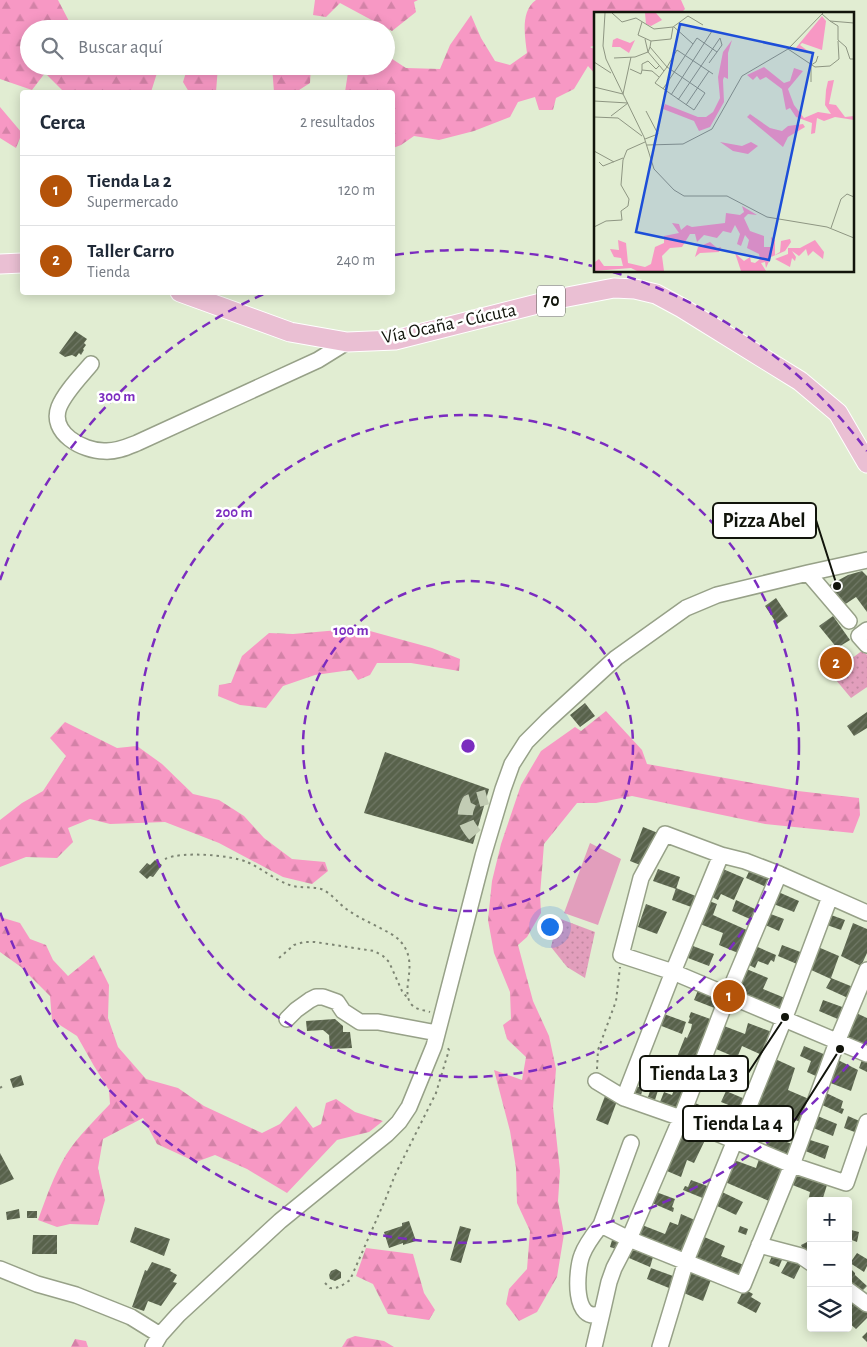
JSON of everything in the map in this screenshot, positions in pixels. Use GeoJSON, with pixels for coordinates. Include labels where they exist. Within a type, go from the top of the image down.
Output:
{"type":"FeatureCollection","features":[{"type":"Feature","properties":{"kind":"main road"},"geometry":{"type":"LineString","coordinates":[[0,264],[20,263]]}},
{"type":"Feature","properties":{"kind":"main road","name":"Vía Ocaña - Cúcuta"},"geometry":{"type":"LineString","coordinates":[[188,295],[290,332],[346,342],[395,340],[557,299],[614,288],[656,294],[800,381],[838,413],[867,463]]}},
{"type":"Feature","properties":{"kind":"street"},"geometry":{"type":"LineString","coordinates":[[91,364],[64,397],[59,407],[58,419],[63,432],[75,443],[103,452],[121,449],[146,439],[318,360],[346,342]]}},
{"type":"Feature","properties":{"kind":"street"},"geometry":{"type":"LineString","coordinates":[[0,1269],[131,1317],[156,1341],[178,1315],[280,1221],[387,1134],[399,1122],[409,1107],[434,1046],[481,839],[494,797],[526,742],[616,658],[686,608],[717,595],[867,560]]}},
{"type":"Feature","properties":{"kind":"street"},"geometry":{"type":"LineString","coordinates":[[808,573],[849,621]]}},
{"type":"Feature","properties":{"kind":"street"},"geometry":{"type":"LineString","coordinates":[[867,630],[860,636],[867,645]]}},
{"type":"Feature","properties":{"kind":"street"},"geometry":{"type":"LineString","coordinates":[[867,913],[746,861],[721,855],[665,834],[641,878],[621,955],[673,972],[867,1054]]}},
{"type":"Feature","properties":{"kind":"street"},"geometry":{"type":"LineString","coordinates":[[624,1098],[721,855]]}},
{"type":"Feature","properties":{"kind":"street"},"geometry":{"type":"LineString","coordinates":[[594,1347],[609,1282],[681,1118],[728,995],[779,874]]}},
{"type":"Feature","properties":{"kind":"street"},"geometry":{"type":"LineString","coordinates":[[660,1347],[686,1261],[784,1019],[830,896]]}},
{"type":"Feature","properties":{"kind":"street"},"geometry":{"type":"LineString","coordinates":[[601,1225],[629,1239],[743,1285],[792,1165],[837,1042],[867,970]]}},
{"type":"Feature","properties":{"kind":"street"},"geometry":{"type":"LineString","coordinates":[[287,1019],[310,1000],[316,997],[323,997],[337,1002],[343,1011],[360,1022],[378,1022],[437,1033]]}},
{"type":"Feature","properties":{"kind":"street"},"geometry":{"type":"LineString","coordinates":[[596,1081],[624,1098],[681,1118],[792,1165],[846,1183],[867,1122]]}},
{"type":"Feature","properties":{"kind":"street"},"geometry":{"type":"LineString","coordinates":[[602,1313],[593,1315],[584,1310],[578,1295],[577,1277],[581,1256],[586,1245],[601,1225],[631,1143]]}},
{"type":"Feature","properties":{"kind":"street"},"geometry":{"type":"LineString","coordinates":[[759,1245],[801,1256],[807,1260]]}},
{"type":"Feature","properties":{"kind":"street"},"geometry":{"type":"LineString","coordinates":[[852,1293],[867,1304]]}},
{"type":"Feature","properties":{"kind":"path"},"geometry":{"type":"LineString","coordinates":[[165,859],[179,855],[198,855],[245,860],[286,884],[300,888],[321,889],[350,911],[396,937],[406,948],[410,961],[409,1000]]}},
{"type":"Feature","properties":{"kind":"path"},"geometry":{"type":"LineString","coordinates":[[279,958],[294,946],[304,942],[374,951],[389,962],[402,991],[413,1006],[442,1014]]}},
{"type":"Feature","properties":{"kind":"path"},"geometry":{"type":"LineString","coordinates":[[596,1081],[598,1050],[616,1001],[621,955]]}},
{"type":"Feature","properties":{"kind":"path"},"geometry":{"type":"LineString","coordinates":[[326,1283],[330,1288],[335,1288],[350,1280],[395,1175],[436,1093],[449,1050],[437,1033]]}},
{"type":"Feature","properties":{"kind":"path"},"geometry":{"type":"LineString","coordinates":[[0,1088],[5,1084]]}},
{"type":"Feature","properties":{"kind":"shaded area"},"geometry":{"type":"Polygon","coordinates":[[[863,650],[867,655],[867,687],[851,698],[831,674],[863,650]]]}},
{"type":"Feature","properties":{"kind":"shaded area"},"geometry":{"type":"Polygon","coordinates":[[[590,843],[621,859],[598,925],[564,913],[590,843]]]}},
{"type":"Feature","properties":{"kind":"shaded area"},"geometry":{"type":"Polygon","coordinates":[[[558,918],[595,932],[585,978],[567,967],[551,947],[558,918]]]}},
{"type":"Feature","properties":{"kind":"green space"},"geometry":{"type":"Polygon","coordinates":[[[0,0],[58,0],[68,20],[20,20],[20,75],[43,75],[32,90],[0,79],[0,0]]]}},
{"type":"Feature","properties":{"kind":"green space"},"geometry":{"type":"Polygon","coordinates":[[[315,0],[418,0],[414,2],[416,12],[395,29],[395,20],[372,20],[340,3],[326,17],[313,15],[315,0]]]}},
{"type":"Feature","properties":{"kind":"green space"},"geometry":{"type":"Polygon","coordinates":[[[536,0],[681,0],[685,9],[682,12],[594,12],[594,46],[590,47],[594,49],[594,73],[588,66],[574,89],[556,98],[553,110],[539,110],[535,97],[518,102],[510,117],[474,131],[439,140],[414,136],[395,147],[395,90],[345,90],[348,75],[395,75],[395,61],[406,68],[440,69],[450,45],[471,15],[481,38],[495,61],[510,65],[527,53],[525,25],[531,5],[536,0]]]}},
{"type":"Feature","properties":{"kind":"green space"},"geometry":{"type":"Polygon","coordinates":[[[47,75],[156,75],[152,90],[62,90],[47,75]]]}},
{"type":"Feature","properties":{"kind":"green space"},"geometry":{"type":"Polygon","coordinates":[[[185,75],[217,75],[216,90],[188,90],[183,82],[185,75]]]}},
{"type":"Feature","properties":{"kind":"green space"},"geometry":{"type":"Polygon","coordinates":[[[273,75],[310,75],[310,83],[299,90],[274,90],[273,75]]]}},
{"type":"Feature","properties":{"kind":"green space"},"geometry":{"type":"Polygon","coordinates":[[[0,107],[20,131],[20,138],[16,148],[0,138],[0,107]]]}},
{"type":"Feature","properties":{"kind":"green space"},"geometry":{"type":"Polygon","coordinates":[[[339,630],[370,631],[432,648],[460,659],[459,671],[411,663],[377,663],[370,675],[358,680],[351,670],[315,675],[283,686],[266,708],[240,705],[218,696],[219,685],[231,683],[242,656],[269,633],[293,634],[339,630]]]}},
{"type":"Feature","properties":{"kind":"green space"},"geometry":{"type":"Polygon","coordinates":[[[606,711],[642,750],[647,764],[798,791],[859,798],[860,815],[853,833],[765,824],[632,796],[596,803],[577,803],[544,844],[540,895],[541,913],[527,937],[518,945],[533,1001],[549,1036],[556,1069],[553,1107],[560,1171],[558,1201],[564,1234],[557,1277],[537,1312],[519,1321],[506,1304],[509,1289],[527,1269],[530,1231],[517,1203],[516,1168],[510,1131],[494,1070],[522,1080],[526,1057],[507,1039],[503,1025],[511,1019],[510,992],[494,953],[488,920],[492,881],[501,844],[521,785],[541,751],[575,727],[581,731],[606,711]]]}},
{"type":"Feature","properties":{"kind":"green space"},"geometry":{"type":"Polygon","coordinates":[[[65,722],[117,748],[137,746],[162,764],[193,794],[219,800],[244,816],[264,838],[292,859],[325,862],[328,871],[312,884],[283,877],[219,843],[165,822],[110,824],[90,819],[68,828],[73,842],[57,858],[26,857],[0,867],[0,820],[22,803],[43,791],[66,756],[50,738],[65,722]]]}},
{"type":"Feature","properties":{"kind":"green space"},"geometry":{"type":"Polygon","coordinates":[[[0,917],[20,923],[30,939],[46,945],[53,960],[68,976],[94,955],[109,985],[108,1018],[118,1047],[146,1079],[178,1088],[204,1106],[262,1133],[280,1124],[296,1106],[313,1128],[321,1124],[326,1103],[336,1099],[355,1112],[383,1121],[369,1132],[337,1140],[287,1193],[247,1169],[215,1155],[196,1162],[157,1144],[143,1118],[103,1139],[98,1168],[105,1200],[98,1225],[70,1224],[57,1227],[38,1220],[47,1195],[66,1155],[81,1135],[110,1104],[109,1090],[77,1036],[52,1020],[50,996],[21,967],[0,952],[0,917]]]}},
{"type":"Feature","properties":{"kind":"green space"},"geometry":{"type":"Polygon","coordinates":[[[366,1248],[413,1254],[424,1293],[435,1310],[429,1320],[388,1314],[373,1284],[356,1276],[366,1248]]]}},
{"type":"Feature","properties":{"kind":"green space"},"geometry":{"type":"Polygon","coordinates":[[[355,1336],[384,1341],[394,1347],[342,1347],[347,1339],[355,1336]]]}},
{"type":"Feature","properties":{"kind":"green space"},"geometry":{"type":"Polygon","coordinates":[[[75,1339],[86,1341],[88,1347],[71,1347],[75,1339]]]}},
{"type":"Feature","properties":{"kind":"building"},"geometry":{"type":"Polygon","coordinates":[[[75,331],[87,339],[84,343],[86,345],[81,355],[79,353],[76,357],[72,355],[65,357],[59,353],[75,331]]]}},
{"type":"Feature","properties":{"kind":"building"},"geometry":{"type":"Polygon","coordinates":[[[862,571],[867,576],[867,612],[856,597],[841,607],[826,587],[848,575],[862,571]]]}},
{"type":"Feature","properties":{"kind":"building"},"geometry":{"type":"Polygon","coordinates":[[[776,598],[788,616],[777,624],[765,606],[776,598]]]}},
{"type":"Feature","properties":{"kind":"building"},"geometry":{"type":"Polygon","coordinates":[[[833,616],[850,640],[837,648],[819,626],[833,616]]]}},
{"type":"Feature","properties":{"kind":"building"},"geometry":{"type":"Polygon","coordinates":[[[585,703],[595,716],[580,727],[570,715],[585,703]]]}},
{"type":"Feature","properties":{"kind":"building"},"geometry":{"type":"Polygon","coordinates":[[[867,712],[867,728],[854,736],[847,726],[867,712]]]}},
{"type":"Feature","properties":{"kind":"building"},"geometry":{"type":"Polygon","coordinates":[[[385,752],[489,789],[473,844],[364,813],[385,752]]]}},
{"type":"Feature","properties":{"kind":"building"},"geometry":{"type":"Polygon","coordinates":[[[643,827],[658,833],[645,867],[630,861],[643,827]]]}},
{"type":"Feature","properties":{"kind":"building"},"geometry":{"type":"Polygon","coordinates":[[[155,860],[162,865],[153,877],[150,876],[147,879],[139,872],[147,863],[150,865],[155,860]]]}},
{"type":"Feature","properties":{"kind":"building"},"geometry":{"type":"Polygon","coordinates":[[[751,867],[771,877],[766,887],[746,878],[751,867]]]}},
{"type":"Feature","properties":{"kind":"building"},"geometry":{"type":"Polygon","coordinates":[[[658,869],[680,877],[676,889],[653,881],[658,869]]]}},
{"type":"Feature","properties":{"kind":"building"},"geometry":{"type":"Polygon","coordinates":[[[723,869],[744,878],[734,900],[721,894],[718,900],[712,897],[723,869]]]}},
{"type":"Feature","properties":{"kind":"building"},"geometry":{"type":"Polygon","coordinates":[[[676,888],[698,897],[694,908],[672,900],[676,888]]]}},
{"type":"Feature","properties":{"kind":"building"},"geometry":{"type":"Polygon","coordinates":[[[776,891],[799,901],[794,912],[771,903],[776,891]]]}},
{"type":"Feature","properties":{"kind":"building"},"geometry":{"type":"Polygon","coordinates":[[[736,900],[757,910],[752,920],[732,911],[736,900]]]}},
{"type":"Feature","properties":{"kind":"building"},"geometry":{"type":"Polygon","coordinates":[[[709,901],[717,904],[713,915],[749,931],[738,953],[719,945],[723,933],[700,924],[709,901]]]}},
{"type":"Feature","properties":{"kind":"building"},"geometry":{"type":"Polygon","coordinates":[[[646,904],[667,912],[657,934],[638,927],[646,904]]]}},
{"type":"Feature","properties":{"kind":"building"},"geometry":{"type":"Polygon","coordinates":[[[768,913],[784,919],[779,931],[763,924],[768,913]]]}},
{"type":"Feature","properties":{"kind":"building"},"geometry":{"type":"Polygon","coordinates":[[[831,915],[845,920],[841,930],[827,925],[831,915]]]}},
{"type":"Feature","properties":{"kind":"building"},"geometry":{"type":"Polygon","coordinates":[[[853,923],[867,929],[867,953],[861,966],[841,956],[853,923]]]}},
{"type":"Feature","properties":{"kind":"building"},"geometry":{"type":"Polygon","coordinates":[[[753,945],[776,955],[774,962],[771,960],[768,965],[758,961],[755,968],[747,964],[753,945]]]}},
{"type":"Feature","properties":{"kind":"building"},"geometry":{"type":"Polygon","coordinates":[[[782,945],[803,953],[797,964],[778,956],[782,945]]]}},
{"type":"Feature","properties":{"kind":"building"},"geometry":{"type":"Polygon","coordinates":[[[693,946],[714,954],[709,966],[688,958],[693,946]]]}},
{"type":"Feature","properties":{"kind":"building"},"geometry":{"type":"Polygon","coordinates":[[[818,947],[839,956],[831,978],[853,987],[848,998],[826,988],[831,979],[809,969],[818,947]]]}},
{"type":"Feature","properties":{"kind":"building"},"geometry":{"type":"Polygon","coordinates":[[[744,968],[768,978],[763,989],[785,998],[780,1009],[735,990],[744,968]]]}},
{"type":"Feature","properties":{"kind":"building"},"geometry":{"type":"Polygon","coordinates":[[[699,988],[721,998],[717,1009],[694,1000],[699,988]]]}},
{"type":"Feature","properties":{"kind":"building"},"geometry":{"type":"Polygon","coordinates":[[[823,1000],[845,1008],[840,1020],[819,1011],[823,1000]]]}},
{"type":"Feature","properties":{"kind":"building"},"geometry":{"type":"Polygon","coordinates":[[[691,1012],[713,1020],[678,1110],[660,1102],[664,1092],[672,1095],[674,1090],[667,1084],[673,1068],[669,1067],[674,1056],[677,1057],[685,1037],[687,1038],[691,1029],[692,1024],[688,1023],[691,1012]]]}},
{"type":"Feature","properties":{"kind":"building"},"geometry":{"type":"Polygon","coordinates":[[[854,1012],[867,1018],[867,1045],[845,1037],[854,1012]]]}},
{"type":"Feature","properties":{"kind":"building"},"geometry":{"type":"Polygon","coordinates":[[[664,1014],[686,1022],[682,1034],[659,1025],[664,1014]]]}},
{"type":"Feature","properties":{"kind":"building"},"geometry":{"type":"Polygon","coordinates":[[[335,1019],[343,1026],[343,1032],[350,1032],[352,1048],[330,1049],[329,1035],[323,1030],[307,1031],[306,1021],[335,1019]]]}},
{"type":"Feature","properties":{"kind":"building"},"geometry":{"type":"Polygon","coordinates":[[[748,1023],[772,1032],[762,1055],[742,1046],[737,1058],[716,1049],[724,1026],[745,1034],[748,1023]]]}},
{"type":"Feature","properties":{"kind":"building"},"geometry":{"type":"Polygon","coordinates":[[[804,1046],[826,1055],[818,1077],[807,1072],[811,1061],[800,1056],[804,1046]]]}},
{"type":"Feature","properties":{"kind":"building"},"geometry":{"type":"Polygon","coordinates":[[[863,1057],[867,1059],[867,1072],[859,1068],[863,1057]]]}},
{"type":"Feature","properties":{"kind":"building"},"geometry":{"type":"Polygon","coordinates":[[[773,1058],[795,1068],[788,1090],[809,1099],[800,1122],[779,1113],[770,1135],[747,1125],[773,1058]]]}},
{"type":"Feature","properties":{"kind":"building"},"geometry":{"type":"Polygon","coordinates":[[[836,1059],[858,1070],[851,1091],[828,1082],[836,1059]]]}},
{"type":"Feature","properties":{"kind":"building"},"geometry":{"type":"Polygon","coordinates":[[[21,1075],[24,1085],[13,1088],[10,1079],[21,1075]]]}},
{"type":"Feature","properties":{"kind":"building"},"geometry":{"type":"Polygon","coordinates":[[[652,1085],[659,1087],[655,1100],[648,1097],[652,1085]]]}},
{"type":"Feature","properties":{"kind":"building"},"geometry":{"type":"Polygon","coordinates":[[[635,1086],[643,1088],[641,1095],[633,1092],[635,1086]]]}},
{"type":"Feature","properties":{"kind":"building"},"geometry":{"type":"Polygon","coordinates":[[[726,1091],[745,1099],[741,1110],[721,1102],[726,1091]]]}},
{"type":"Feature","properties":{"kind":"building"},"geometry":{"type":"Polygon","coordinates":[[[824,1092],[843,1101],[841,1108],[844,1109],[842,1114],[820,1104],[824,1092]]]}},
{"type":"Feature","properties":{"kind":"building"},"geometry":{"type":"Polygon","coordinates":[[[605,1096],[617,1101],[608,1125],[596,1120],[605,1096]]]}},
{"type":"Feature","properties":{"kind":"building"},"geometry":{"type":"Polygon","coordinates":[[[695,1103],[711,1110],[710,1114],[713,1116],[711,1123],[690,1115],[695,1103]]]}},
{"type":"Feature","properties":{"kind":"building"},"geometry":{"type":"Polygon","coordinates":[[[815,1115],[837,1124],[833,1136],[811,1127],[815,1115]]]}},
{"type":"Feature","properties":{"kind":"building"},"geometry":{"type":"Polygon","coordinates":[[[848,1116],[864,1123],[860,1134],[844,1128],[848,1116]]]}},
{"type":"Feature","properties":{"kind":"building"},"geometry":{"type":"Polygon","coordinates":[[[683,1126],[707,1136],[694,1163],[687,1160],[681,1177],[667,1171],[683,1126]]]}},
{"type":"Feature","properties":{"kind":"building"},"geometry":{"type":"Polygon","coordinates":[[[771,1136],[792,1144],[788,1157],[765,1147],[771,1136]]]}},
{"type":"Feature","properties":{"kind":"building"},"geometry":{"type":"Polygon","coordinates":[[[807,1139],[829,1146],[825,1159],[803,1150],[807,1139]]]}},
{"type":"Feature","properties":{"kind":"building"},"geometry":{"type":"Polygon","coordinates":[[[0,1153],[14,1179],[0,1185],[0,1153]]]}},
{"type":"Feature","properties":{"kind":"building"},"geometry":{"type":"Polygon","coordinates":[[[760,1156],[784,1165],[769,1201],[725,1182],[734,1160],[756,1168],[760,1156]]]}},
{"type":"Feature","properties":{"kind":"building"},"geometry":{"type":"Polygon","coordinates":[[[794,1173],[827,1185],[823,1197],[809,1197],[810,1192],[790,1184],[794,1173]]]}},
{"type":"Feature","properties":{"kind":"building"},"geometry":{"type":"Polygon","coordinates":[[[691,1180],[710,1187],[705,1199],[683,1190],[685,1186],[688,1187],[691,1180]]]}},
{"type":"Feature","properties":{"kind":"building"},"geometry":{"type":"Polygon","coordinates":[[[656,1192],[675,1199],[672,1207],[674,1208],[673,1212],[652,1203],[656,1192]]]}},
{"type":"Feature","properties":{"kind":"building"},"geometry":{"type":"Polygon","coordinates":[[[722,1192],[743,1202],[736,1215],[715,1205],[722,1192]]]}},
{"type":"Feature","properties":{"kind":"building"},"geometry":{"type":"Polygon","coordinates":[[[19,1209],[20,1218],[7,1220],[6,1212],[19,1209]]]}},
{"type":"Feature","properties":{"kind":"building"},"geometry":{"type":"Polygon","coordinates":[[[27,1211],[37,1211],[37,1218],[27,1218],[27,1211]]]}},
{"type":"Feature","properties":{"kind":"building"},"geometry":{"type":"Polygon","coordinates":[[[681,1214],[697,1221],[684,1254],[638,1236],[642,1225],[665,1234],[670,1222],[678,1225],[681,1214]]]}},
{"type":"Feature","properties":{"kind":"building"},"geometry":{"type":"Polygon","coordinates":[[[409,1221],[416,1241],[389,1248],[384,1232],[402,1226],[402,1223],[409,1221]]]}},
{"type":"Feature","properties":{"kind":"building"},"geometry":{"type":"Polygon","coordinates":[[[460,1226],[471,1229],[461,1263],[450,1260],[460,1226]]]}},
{"type":"Feature","properties":{"kind":"building"},"geometry":{"type":"Polygon","coordinates":[[[740,1226],[748,1229],[746,1235],[738,1232],[740,1226]]]}},
{"type":"Feature","properties":{"kind":"building"},"geometry":{"type":"Polygon","coordinates":[[[135,1227],[170,1239],[164,1256],[130,1242],[135,1227]]]}},
{"type":"Feature","properties":{"kind":"building"},"geometry":{"type":"Polygon","coordinates":[[[852,1230],[859,1232],[857,1242],[852,1240],[852,1230]]]}},
{"type":"Feature","properties":{"kind":"building"},"geometry":{"type":"Polygon","coordinates":[[[33,1235],[57,1235],[57,1254],[32,1254],[33,1235]]]}},
{"type":"Feature","properties":{"kind":"building"},"geometry":{"type":"Polygon","coordinates":[[[702,1236],[725,1246],[721,1256],[744,1265],[740,1277],[693,1259],[702,1236]]]}},
{"type":"Feature","properties":{"kind":"building"},"geometry":{"type":"Polygon","coordinates":[[[612,1240],[621,1243],[619,1250],[610,1247],[612,1240]]]}},
{"type":"Feature","properties":{"kind":"building"},"geometry":{"type":"Polygon","coordinates":[[[807,1242],[806,1256],[801,1245],[807,1242]]]}},
{"type":"Feature","properties":{"kind":"building"},"geometry":{"type":"Polygon","coordinates":[[[633,1247],[654,1254],[650,1267],[629,1258],[633,1247]]]}},
{"type":"Feature","properties":{"kind":"building"},"geometry":{"type":"Polygon","coordinates":[[[774,1251],[784,1255],[779,1267],[769,1263],[774,1251]]]}},
{"type":"Feature","properties":{"kind":"building"},"geometry":{"type":"Polygon","coordinates":[[[857,1253],[867,1259],[867,1266],[864,1272],[852,1264],[852,1260],[857,1253]]]}},
{"type":"Feature","properties":{"kind":"building"},"geometry":{"type":"Polygon","coordinates":[[[790,1257],[802,1263],[794,1279],[781,1273],[790,1257]]]}},
{"type":"Feature","properties":{"kind":"building"},"geometry":{"type":"Polygon","coordinates":[[[152,1262],[171,1269],[170,1271],[177,1275],[173,1282],[177,1283],[161,1306],[148,1301],[144,1311],[132,1307],[145,1270],[147,1271],[152,1262]]]}},
{"type":"Feature","properties":{"kind":"building"},"geometry":{"type":"Polygon","coordinates":[[[651,1268],[673,1276],[669,1288],[647,1279],[651,1268]]]}},
{"type":"Feature","properties":{"kind":"building"},"geometry":{"type":"Polygon","coordinates":[[[689,1268],[712,1277],[703,1301],[679,1291],[689,1268]]]}},
{"type":"Feature","properties":{"kind":"building"},"geometry":{"type":"Polygon","coordinates":[[[336,1269],[341,1272],[341,1278],[335,1281],[330,1279],[329,1275],[331,1271],[336,1269]]]}},
{"type":"Feature","properties":{"kind":"building"},"geometry":{"type":"Polygon","coordinates":[[[852,1270],[867,1286],[860,1293],[852,1286],[852,1270]]]}},
{"type":"Feature","properties":{"kind":"building"},"geometry":{"type":"Polygon","coordinates":[[[744,1289],[753,1294],[751,1297],[761,1303],[756,1313],[737,1303],[744,1289]]]}},
{"type":"Feature","properties":{"kind":"building"},"geometry":{"type":"Polygon","coordinates":[[[852,1300],[867,1311],[867,1318],[856,1329],[852,1326],[852,1300]]]}},
{"type":"Feature","properties":{"kind":"building"},"geometry":{"type":"Polygon","coordinates":[[[867,1332],[867,1342],[862,1337],[867,1332]]]}},
{"type":"Feature","properties":{"kind":"tunnel"},"geometry":{"type":"LineString","coordinates":[[475,835],[466,820],[467,807],[469,802],[487,797]]}},
{"type":"Feature","properties":{"kind":"place","name":"Pizza Abel"},"geometry":{"type":"Point","coordinates":[837,586]}},
{"type":"Feature","properties":{"kind":"place","name":"Taller Carro"},"geometry":{"type":"Point","coordinates":[836,663]}},
{"type":"Feature","properties":{"kind":"place","name":"Tienda La 2"},"geometry":{"type":"Point","coordinates":[729,996]}},
{"type":"Feature","properties":{"kind":"place","name":"Tienda La 3"},"geometry":{"type":"Point","coordinates":[785,1017]}},
{"type":"Feature","properties":{"kind":"place","name":"Tienda La 4"},"geometry":{"type":"Point","coordinates":[840,1049]}}]}
